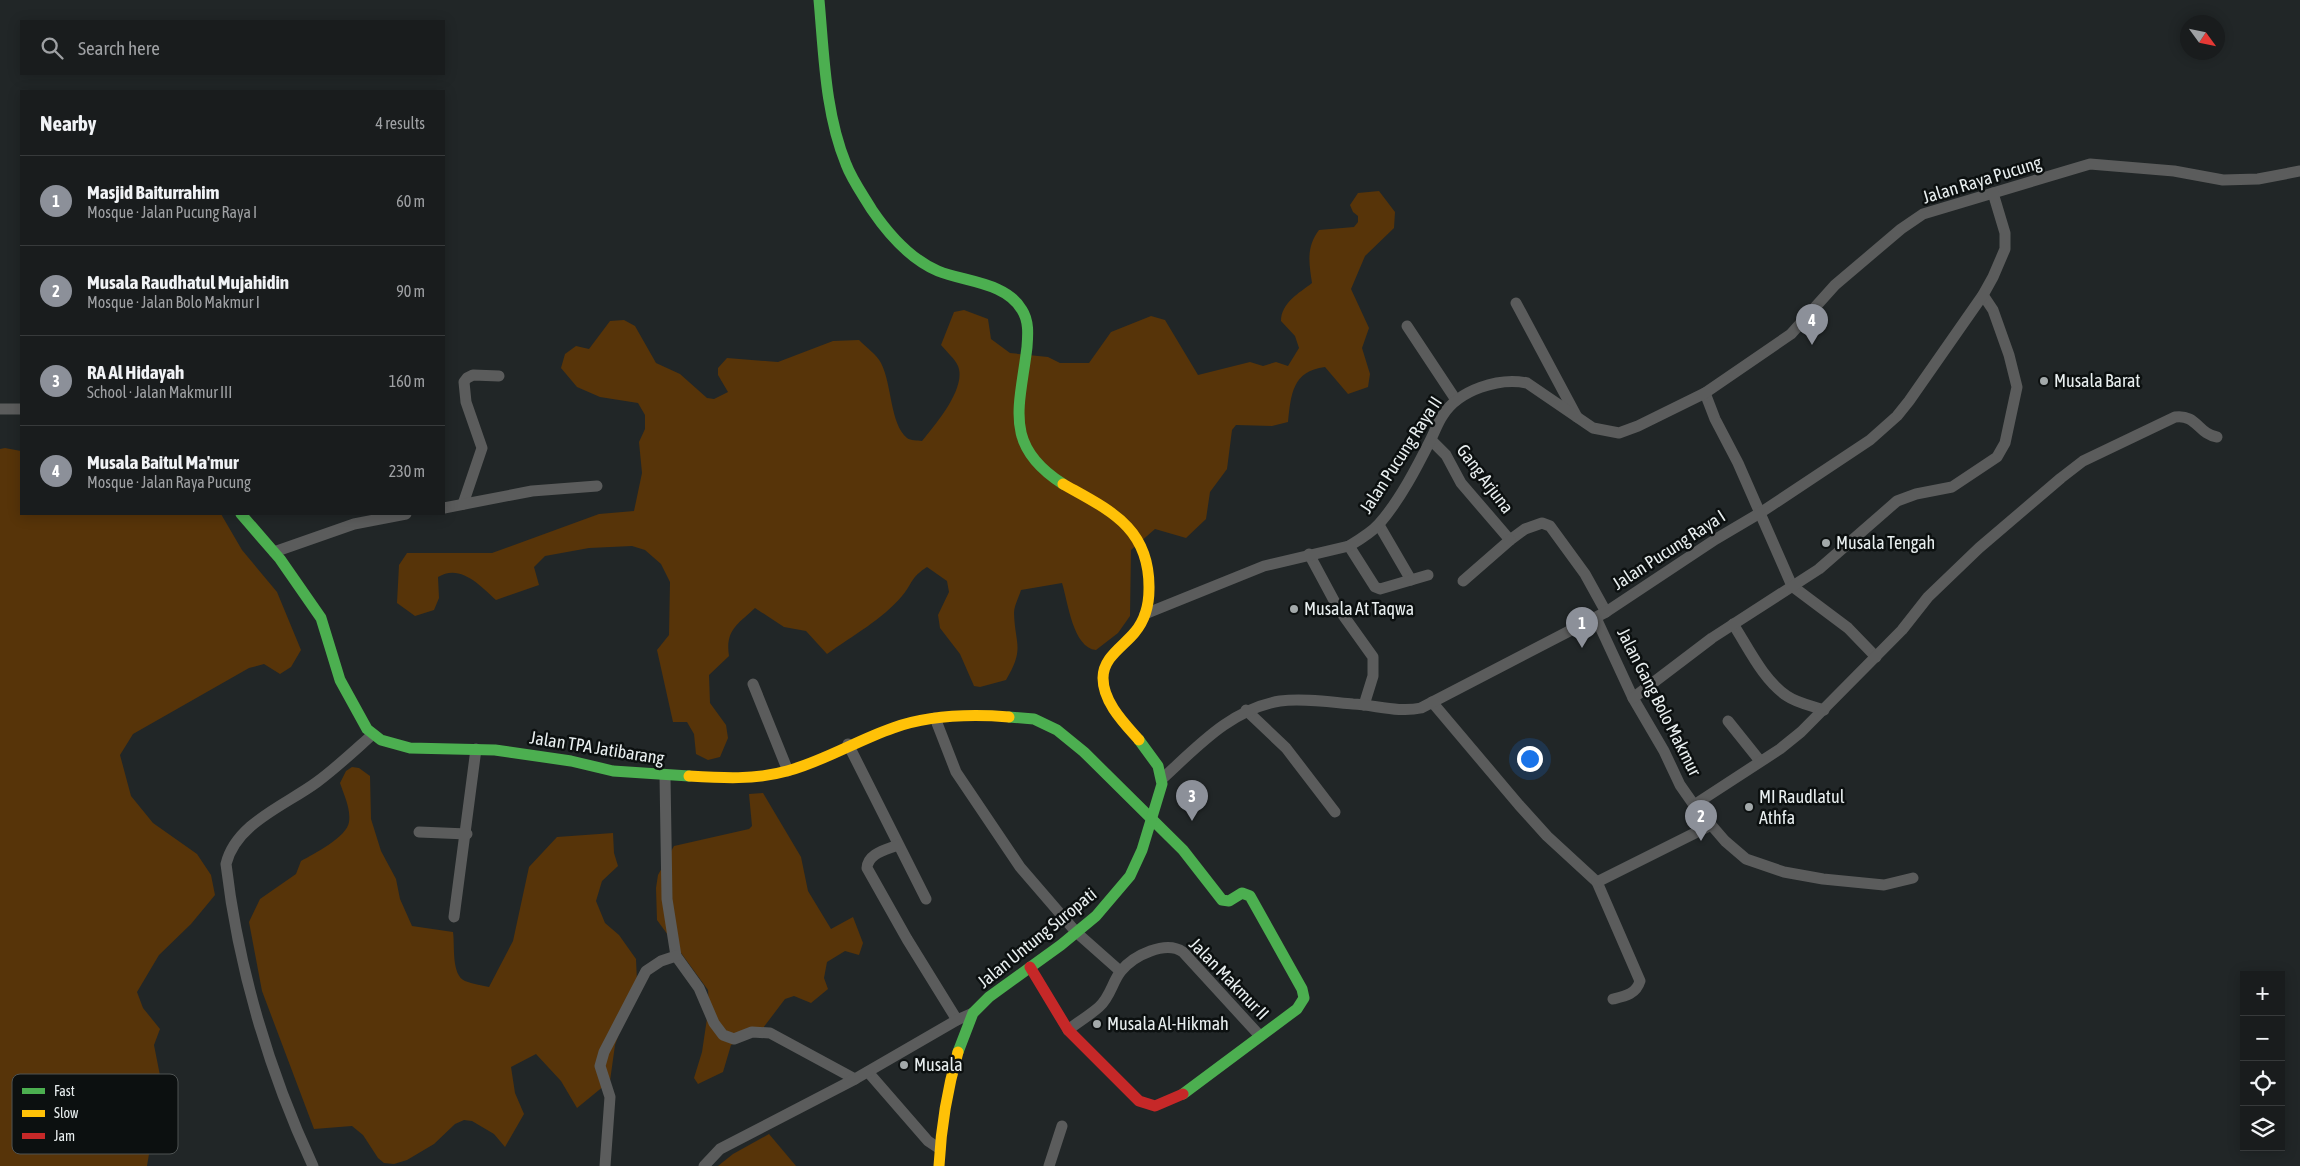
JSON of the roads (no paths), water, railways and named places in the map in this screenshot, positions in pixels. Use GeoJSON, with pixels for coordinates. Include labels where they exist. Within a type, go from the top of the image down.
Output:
{"type":"FeatureCollection","features":[{"type":"Feature","properties":{"kind":"street"},"geometry":{"type":"LineString","coordinates":[[819,0],[827,84],[846,164],[878,218],[909,254],[942,273],[992,287],[1012,299],[1024,311],[1029,328],[1018,405],[1019,428],[1026,449],[1038,467],[1126,523],[1137,538],[1144,556],[1148,595],[1146,614],[1134,633],[1118,648],[1106,665],[1103,674],[1103,688],[1112,704],[1160,768],[1162,779]]}},
{"type":"Feature","properties":{"kind":"street","name":"Jalan Raya Pucung"},"geometry":{"type":"LineString","coordinates":[[1705,393],[1791,334],[1836,285],[1901,229],[1923,214],[2090,164],[2174,172],[2223,180],[2258,179],[2300,171]]}},
{"type":"Feature","properties":{"kind":"street","name":"Jalan Pucung Raya I"},"geometry":{"type":"LineString","coordinates":[[1162,779],[1220,728],[1246,710],[1280,701],[1295,700],[1364,704],[1409,710],[1432,702],[1601,615],[1716,539],[1760,514],[1870,440],[1897,416],[1983,295],[1993,277],[2005,249],[2005,233],[1993,193]]}},
{"type":"Feature","properties":{"kind":"street"},"geometry":{"type":"LineString","coordinates":[[1633,698],[1733,624],[1792,586],[1843,549],[1897,500],[1952,487],[1996,457],[2006,443],[2018,388],[2009,355],[1993,310],[1983,295]]}},
{"type":"Feature","properties":{"kind":"street"},"geometry":{"type":"LineString","coordinates":[[1516,303],[1579,421]]}},
{"type":"Feature","properties":{"kind":"street"},"geometry":{"type":"LineString","coordinates":[[1407,326],[1456,400]]}},
{"type":"Feature","properties":{"kind":"street"},"geometry":{"type":"LineString","coordinates":[[463,504],[482,448],[466,402],[464,382],[473,375],[499,376]]}},
{"type":"Feature","properties":{"kind":"street","name":"Jalan Pucung Raya II"},"geometry":{"type":"LineString","coordinates":[[1146,614],[1264,566],[1349,546],[1379,525],[1443,415],[1456,400],[1488,384],[1517,381],[1527,383],[1544,393],[1579,421],[1593,428],[1618,433],[1638,426],[1705,393]]}},
{"type":"Feature","properties":{"kind":"street"},"geometry":{"type":"LineString","coordinates":[[1705,393],[1715,419],[1792,586],[1848,628],[1876,657]]}},
{"type":"Feature","properties":{"kind":"street"},"geometry":{"type":"LineString","coordinates":[[0,409],[20,409]]}},
{"type":"Feature","properties":{"kind":"street"},"geometry":{"type":"LineString","coordinates":[[1694,805],[1780,749],[1824,710],[1902,630],[1928,597],[1979,548],[2083,461],[2175,418],[2184,416],[2191,418],[2203,431],[2217,437]]}},
{"type":"Feature","properties":{"kind":"street","name":"Gang Arjuna"},"geometry":{"type":"LineString","coordinates":[[1430,440],[1446,456],[1461,483],[1510,540]]}},
{"type":"Feature","properties":{"kind":"street"},"geometry":{"type":"LineString","coordinates":[[445,508],[532,492],[597,486]]}},
{"type":"Feature","properties":{"kind":"street"},"geometry":{"type":"LineString","coordinates":[[242,515],[274,552],[321,618],[326,640],[340,680],[355,710],[372,735],[319,781],[258,822],[233,846],[226,864],[245,972],[290,1113],[313,1166]]}},
{"type":"Feature","properties":{"kind":"street"},"geometry":{"type":"LineString","coordinates":[[274,552],[354,524],[401,515]]}},
{"type":"Feature","properties":{"kind":"street","name":"Gang Arjuna"},"geometry":{"type":"LineString","coordinates":[[1464,581],[1510,540],[1525,529],[1542,523],[1550,526],[1585,574],[1601,615]]}},
{"type":"Feature","properties":{"kind":"street"},"geometry":{"type":"LineString","coordinates":[[1379,525],[1411,580]]}},
{"type":"Feature","properties":{"kind":"street"},"geometry":{"type":"LineString","coordinates":[[1349,546],[1375,587],[1384,590],[1428,575]]}},
{"type":"Feature","properties":{"kind":"street"},"geometry":{"type":"LineString","coordinates":[[1309,554],[1338,608],[1373,657],[1373,676],[1364,704]]}},
{"type":"Feature","properties":{"kind":"street","name":"Jalan Gang Bolo Makmur"},"geometry":{"type":"LineString","coordinates":[[1601,615],[1633,698],[1664,751],[1680,785],[1711,825],[1746,859],[1784,872],[1823,879],[1884,885],[1913,878]]}},
{"type":"Feature","properties":{"kind":"street"},"geometry":{"type":"LineString","coordinates":[[1733,624],[1765,673],[1781,691],[1789,698],[1824,710]]}},
{"type":"Feature","properties":{"kind":"street"},"geometry":{"type":"LineString","coordinates":[[753,684],[788,771]]}},
{"type":"Feature","properties":{"kind":"street"},"geometry":{"type":"LineString","coordinates":[[1432,702],[1547,836],[1596,882],[1640,981],[1635,991],[1627,996],[1613,999]]}},
{"type":"Feature","properties":{"kind":"street"},"geometry":{"type":"LineString","coordinates":[[1246,710],[1286,748],[1336,812]]}},
{"type":"Feature","properties":{"kind":"street","name":"Jalan TPA Jatibarang"},"geometry":{"type":"LineString","coordinates":[[372,735],[410,748],[476,749],[571,761],[613,771],[665,776],[737,779],[788,771],[848,744],[894,727],[935,718],[985,715],[1034,719],[1057,730],[1084,752],[1152,817],[1183,850],[1222,900],[1229,901],[1242,893],[1250,896],[1302,989],[1304,998],[1297,1009],[1260,1036]]}},
{"type":"Feature","properties":{"kind":"street"},"geometry":{"type":"LineString","coordinates":[[935,718],[956,772],[1020,867],[1076,932],[1120,971],[1112,990],[1099,1007],[1068,1030]]}},
{"type":"Feature","properties":{"kind":"street"},"geometry":{"type":"LineString","coordinates":[[1728,721],[1760,761]]}},
{"type":"Feature","properties":{"kind":"street"},"geometry":{"type":"LineString","coordinates":[[848,744],[926,899]]}},
{"type":"Feature","properties":{"kind":"street"},"geometry":{"type":"LineString","coordinates":[[454,917],[467,834],[476,749]]}},
{"type":"Feature","properties":{"kind":"street"},"geometry":{"type":"LineString","coordinates":[[665,776],[667,900],[676,956],[699,988],[714,1023],[723,1035],[734,1039],[752,1032],[770,1033],[855,1079]]}},
{"type":"Feature","properties":{"kind":"street","name":"Jalan Untung Suropati"},"geometry":{"type":"LineString","coordinates":[[939,1166],[948,1086],[962,1040],[973,1013],[989,997],[1107,907],[1126,883],[1140,855],[1162,790],[1162,779]]}},
{"type":"Feature","properties":{"kind":"street"},"geometry":{"type":"LineString","coordinates":[[1596,882],[1711,825]]}},
{"type":"Feature","properties":{"kind":"street"},"geometry":{"type":"LineString","coordinates":[[419,832],[467,834]]}},
{"type":"Feature","properties":{"kind":"street"},"geometry":{"type":"LineString","coordinates":[[898,845],[871,856],[867,862],[867,868],[907,939],[957,1020]]}},
{"type":"Feature","properties":{"kind":"street","name":"Jalan Makmur II"},"geometry":{"type":"LineString","coordinates":[[1120,971],[1130,962],[1145,954],[1170,946],[1177,948],[1184,952],[1260,1036]]}},
{"type":"Feature","properties":{"kind":"street"},"geometry":{"type":"LineString","coordinates":[[605,1166],[610,1097],[600,1066],[604,1052],[646,971],[661,961],[676,956]]}},
{"type":"Feature","properties":{"kind":"street"},"geometry":{"type":"LineString","coordinates":[[1030,967],[1068,1030],[1113,1074],[1124,1088],[1139,1100],[1155,1106],[1182,1095],[1260,1036]]}},
{"type":"Feature","properties":{"kind":"street"},"geometry":{"type":"LineString","coordinates":[[704,1166],[720,1149],[855,1079],[957,1020],[973,1013]]}},
{"type":"Feature","properties":{"kind":"street"},"geometry":{"type":"LineString","coordinates":[[868,1072],[928,1141],[940,1149]]}},
{"type":"Feature","properties":{"kind":"street"},"geometry":{"type":"LineString","coordinates":[[1050,1166],[1062,1126]]}},
{"type":"Feature","properties":{"kind":"place","name":"Musala Baitul Ma'mur"},"geometry":{"type":"Point","coordinates":[1812,345]}},
{"type":"Feature","properties":{"kind":"place","name":"Musala Barat"},"geometry":{"type":"Point","coordinates":[2044,381]}},
{"type":"Feature","properties":{"kind":"place","name":"Musala Tengah"},"geometry":{"type":"Point","coordinates":[1826,543]}},
{"type":"Feature","properties":{"kind":"place","name":"Musala At Taqwa"},"geometry":{"type":"Point","coordinates":[1294,609]}},
{"type":"Feature","properties":{"kind":"place","name":"Masjid Baiturrahim"},"geometry":{"type":"Point","coordinates":[1582,648]}},
{"type":"Feature","properties":{"kind":"place","name":"MI Raudlatul Athfa"},"geometry":{"type":"Point","coordinates":[1749,807]}},
{"type":"Feature","properties":{"kind":"place","name":"RA Al Hidayah"},"geometry":{"type":"Point","coordinates":[1192,821]}},
{"type":"Feature","properties":{"kind":"place","name":"Musala Raudhatul Mujahidin"},"geometry":{"type":"Point","coordinates":[1701,841]}},
{"type":"Feature","properties":{"kind":"place","name":"Musala Al-Hikmah"},"geometry":{"type":"Point","coordinates":[1097,1024]}},
{"type":"Feature","properties":{"kind":"place","name":"Musala"},"geometry":{"type":"Point","coordinates":[904,1065]}}]}
